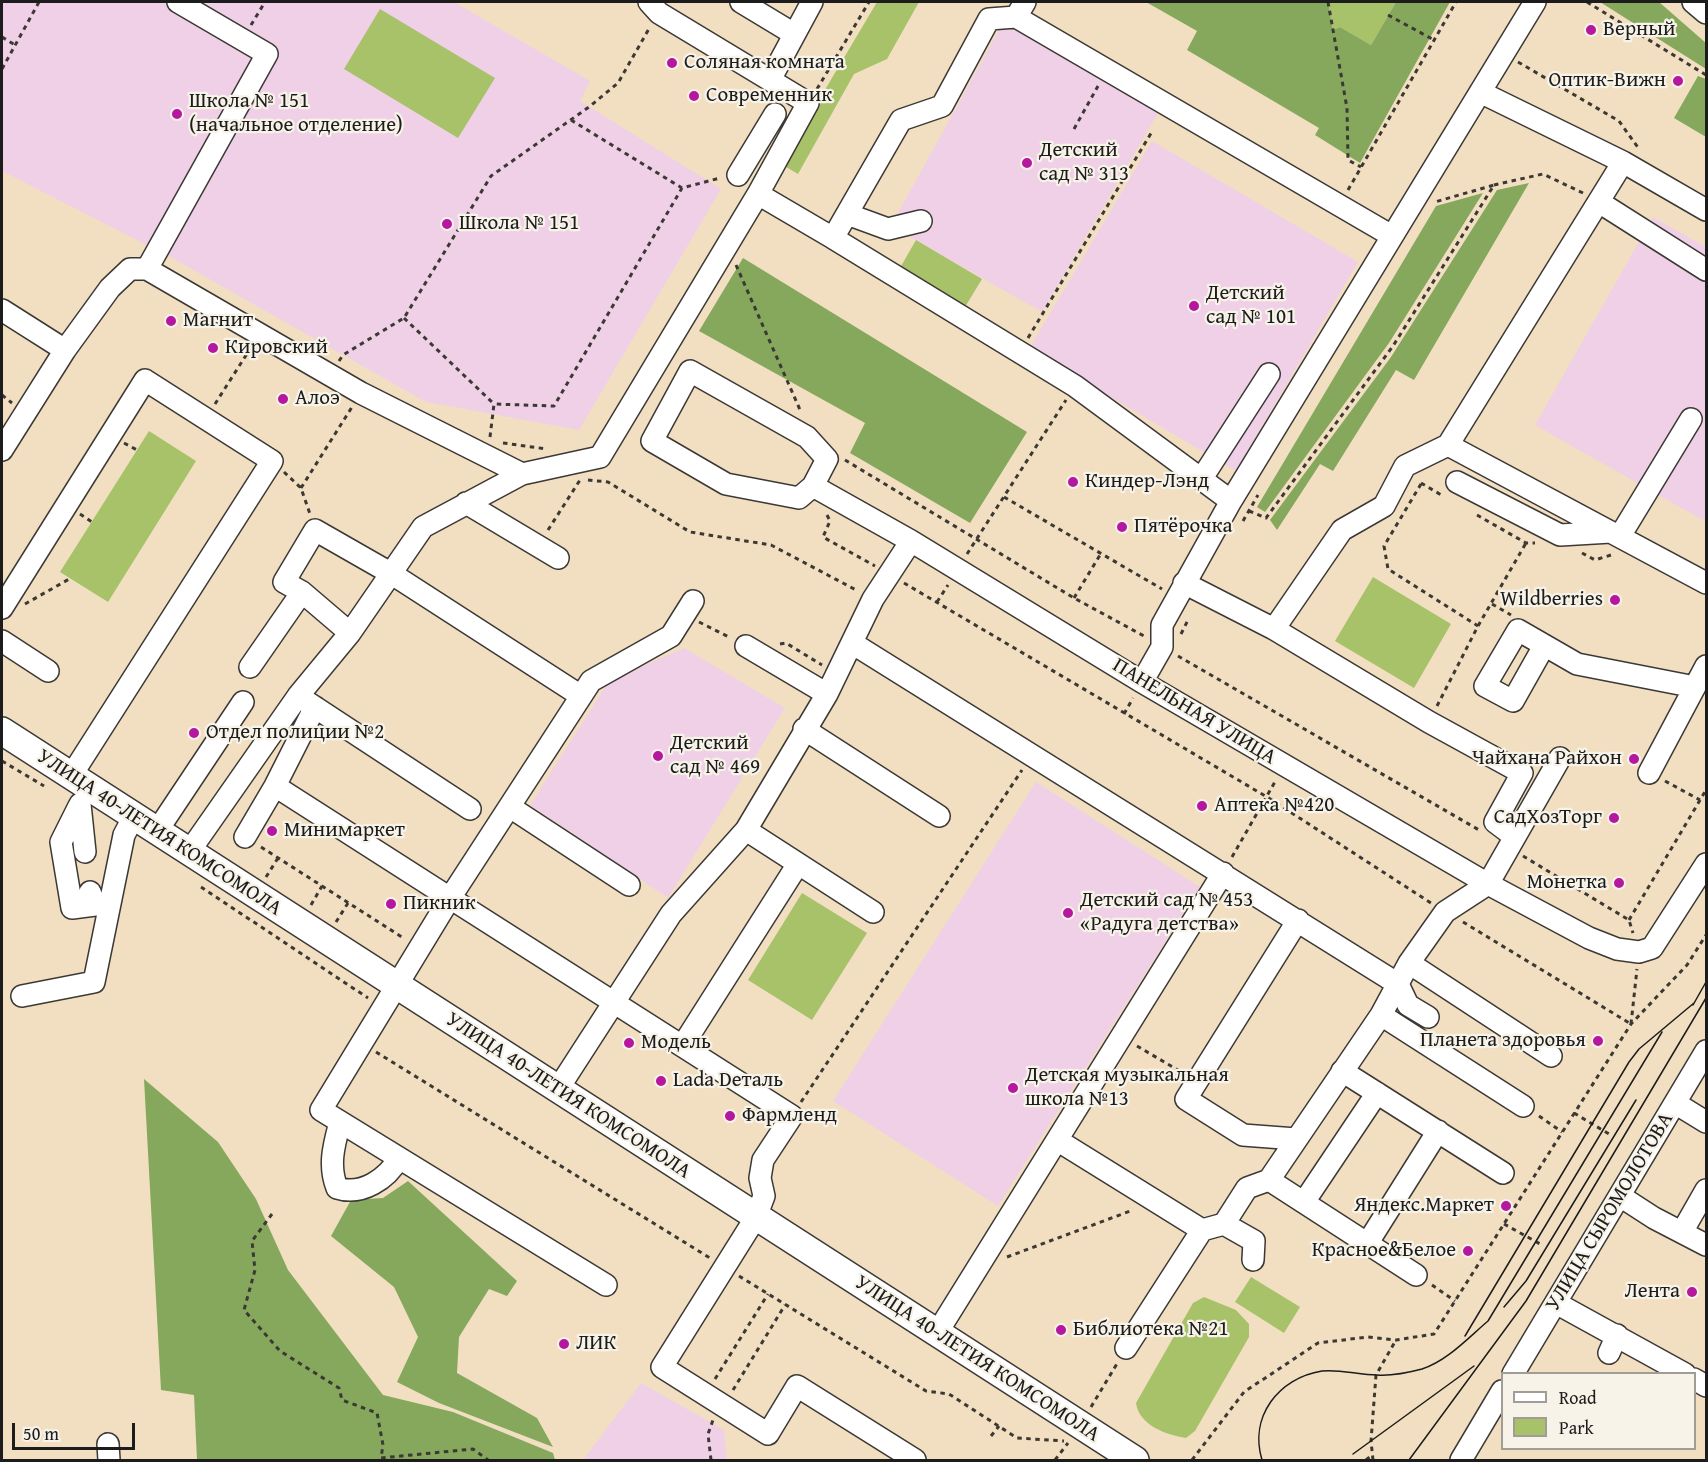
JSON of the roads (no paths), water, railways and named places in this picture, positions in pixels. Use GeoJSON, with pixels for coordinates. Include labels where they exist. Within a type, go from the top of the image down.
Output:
{"type":"FeatureCollection","features":[{"type":"Feature","properties":{"kind":"main road","name":"УЛИЦА 40-ЛЕТИЯ КОМСОМОЛА"},"geometry":{"type":"LineString","coordinates":[[2,731],[72,790],[134,816],[189,852],[389,996],[558,1089],[1135,1461]]}},
{"type":"Feature","properties":{"kind":"street"},"geometry":{"type":"LineString","coordinates":[[147,269],[267,54],[178,2]]}},
{"type":"Feature","properties":{"kind":"street"},"geometry":{"type":"LineString","coordinates":[[741,2],[794,34]]}},
{"type":"Feature","properties":{"kind":"street"},"geometry":{"type":"LineString","coordinates":[[771,78],[812,2]]}},
{"type":"Feature","properties":{"kind":"street"},"geometry":{"type":"LineString","coordinates":[[1142,682],[1162,647],[1162,625],[1181,590],[1240,506],[1392,236],[1535,2]]}},
{"type":"Feature","properties":{"kind":"street"},"geometry":{"type":"LineString","coordinates":[[1693,2],[1707,13]]}},
{"type":"Feature","properties":{"kind":"street"},"geometry":{"type":"LineString","coordinates":[[189,852],[306,702],[423,527],[522,474],[559,458],[600,457],[758,194],[808,103],[654,7]]}},
{"type":"Feature","properties":{"kind":"street"},"geometry":{"type":"LineString","coordinates":[[832,238],[901,120],[942,106],[989,19],[1021,10],[1392,236]]}},
{"type":"Feature","properties":{"kind":"street"},"geometry":{"type":"LineString","coordinates":[[1480,92],[1623,162],[1707,210]]}},
{"type":"Feature","properties":{"kind":"street"},"geometry":{"type":"LineString","coordinates":[[738,175],[775,114]]}},
{"type":"Feature","properties":{"kind":"street"},"geometry":{"type":"LineString","coordinates":[[1274,629],[1342,530],[1384,506],[1405,466],[1444,448],[1623,162]]}},
{"type":"Feature","properties":{"kind":"street"},"geometry":{"type":"LineString","coordinates":[[758,194],[1075,386],[1240,506]]}},
{"type":"Feature","properties":{"kind":"street"},"geometry":{"type":"LineString","coordinates":[[1599,202],[1707,270]]}},
{"type":"Feature","properties":{"kind":"street"},"geometry":{"type":"LineString","coordinates":[[847,214],[888,229],[921,222]]}},
{"type":"Feature","properties":{"kind":"street"},"geometry":{"type":"LineString","coordinates":[[2,450],[65,350],[122,275],[130,269],[147,269],[361,393],[522,474]]}},
{"type":"Feature","properties":{"kind":"street"},"geometry":{"type":"LineString","coordinates":[[2,310],[65,350]]}},
{"type":"Feature","properties":{"kind":"street"},"geometry":{"type":"LineString","coordinates":[[690,371],[807,437],[827,459],[813,486],[799,498],[726,484],[652,441],[690,371]]}},
{"type":"Feature","properties":{"kind":"street"},"geometry":{"type":"LineString","coordinates":[[1202,478],[1269,374]]}},
{"type":"Feature","properties":{"kind":"street"},"geometry":{"type":"LineString","coordinates":[[2,608],[145,380],[272,461],[72,790],[61,842],[72,908],[95,905],[90,892]]}},
{"type":"Feature","properties":{"kind":"street"},"geometry":{"type":"LineString","coordinates":[[1616,534],[1691,419]]}},
{"type":"Feature","properties":{"kind":"street"},"geometry":{"type":"LineString","coordinates":[[1444,448],[1616,534],[1707,583]]}},
{"type":"Feature","properties":{"kind":"street"},"geometry":{"type":"LineString","coordinates":[[1457,482],[1560,535],[1616,534]]}},
{"type":"Feature","properties":{"kind":"street","name":"ПАНЕЛЬНАЯ УЛИЦА"},"geometry":{"type":"LineString","coordinates":[[813,486],[911,541],[1142,682],[1488,884],[1589,938],[1617,950],[1639,952],[1652,948],[1661,938],[1707,864]]}},
{"type":"Feature","properties":{"kind":"street"},"geometry":{"type":"LineString","coordinates":[[466,503],[558,558]]}},
{"type":"Feature","properties":{"kind":"street"},"geometry":{"type":"LineString","coordinates":[[350,633],[302,592],[285,582],[315,530],[392,574],[581,696]]}},
{"type":"Feature","properties":{"kind":"street"},"geometry":{"type":"LineString","coordinates":[[558,1089],[671,914],[746,830],[804,729],[827,694],[873,599],[911,541]]}},
{"type":"Feature","properties":{"kind":"street"},"geometry":{"type":"LineString","coordinates":[[1181,590],[1274,629],[1429,722],[1522,773],[1495,822],[1512,842]]}},
{"type":"Feature","properties":{"kind":"street"},"geometry":{"type":"LineString","coordinates":[[250,667],[302,592]]}},
{"type":"Feature","properties":{"kind":"street"},"geometry":{"type":"LineString","coordinates":[[606,1286],[321,1110],[450,898],[591,681],[671,636],[693,601]]}},
{"type":"Feature","properties":{"kind":"street"},"geometry":{"type":"LineString","coordinates":[[2,641],[48,670]]}},
{"type":"Feature","properties":{"kind":"street"},"geometry":{"type":"LineString","coordinates":[[852,643],[1398,984],[1408,1005],[1428,1017]]}},
{"type":"Feature","properties":{"kind":"street"},"geometry":{"type":"LineString","coordinates":[[746,646],[827,694]]}},
{"type":"Feature","properties":{"kind":"street"},"geometry":{"type":"LineString","coordinates":[[1544,646],[1577,664],[1695,687]]}},
{"type":"Feature","properties":{"kind":"street"},"geometry":{"type":"LineString","coordinates":[[1649,772],[1707,666]]}},
{"type":"Feature","properties":{"kind":"street"},"geometry":{"type":"LineString","coordinates":[[157,831],[243,702]]}},
{"type":"Feature","properties":{"kind":"street"},"geometry":{"type":"LineString","coordinates":[[245,837],[275,786],[306,702]]}},
{"type":"Feature","properties":{"kind":"street"},"geometry":{"type":"LineString","coordinates":[[306,702],[470,809]]}},
{"type":"Feature","properties":{"kind":"street"},"geometry":{"type":"LineString","coordinates":[[804,729],[939,816]]}},
{"type":"Feature","properties":{"kind":"street"},"geometry":{"type":"LineString","coordinates":[[1126,1348],[1202,1230],[1224,1224],[1247,1188],[1269,1180],[1381,1015],[1409,963],[1445,912],[1488,884],[1560,758]]}},
{"type":"Feature","properties":{"kind":"street"},"geometry":{"type":"LineString","coordinates":[[275,786],[792,1116],[763,1160],[760,1178],[764,1196],[756,1217],[662,1367],[768,1434],[797,1386],[904,1458]]}},
{"type":"Feature","properties":{"kind":"street"},"geometry":{"type":"LineString","coordinates":[[72,790],[85,852]]}},
{"type":"Feature","properties":{"kind":"street"},"geometry":{"type":"LineString","coordinates":[[510,807],[629,885]]}},
{"type":"Feature","properties":{"kind":"street"},"geometry":{"type":"LineString","coordinates":[[22,996],[94,982],[124,835],[134,816]]}},
{"type":"Feature","properties":{"kind":"street"},"geometry":{"type":"LineString","coordinates":[[746,830],[873,912]]}},
{"type":"Feature","properties":{"kind":"street"},"geometry":{"type":"LineString","coordinates":[[683,1045],[798,864]]}},
{"type":"Feature","properties":{"kind":"street"},"geometry":{"type":"LineString","coordinates":[[937,1333],[1223,873]]}},
{"type":"Feature","properties":{"kind":"street"},"geometry":{"type":"LineString","coordinates":[[1296,1139],[1243,1135],[1186,1099],[1298,920]]}},
{"type":"Feature","properties":{"kind":"street"},"geometry":{"type":"LineString","coordinates":[[1409,963],[1551,1056]]}},
{"type":"Feature","properties":{"kind":"street"},"geometry":{"type":"LineString","coordinates":[[1381,1015],[1523,1106]]}},
{"type":"Feature","properties":{"kind":"street","name":"УЛИЦА СЫРОМОЛОТОВА"},"geometry":{"type":"LineString","coordinates":[[1514,1372],[1707,1051]]}},
{"type":"Feature","properties":{"kind":"street"},"geometry":{"type":"LineString","coordinates":[[1341,1071],[1503,1173]]}},
{"type":"Feature","properties":{"kind":"street"},"geometry":{"type":"LineString","coordinates":[[1304,1203],[1377,1093]]}},
{"type":"Feature","properties":{"kind":"street"},"geometry":{"type":"LineString","coordinates":[[1675,1103],[1707,1122]]}},
{"type":"Feature","properties":{"kind":"street"},"geometry":{"type":"LineString","coordinates":[[340,1122],[331,1158],[332,1176],[337,1188],[353,1190],[379,1181],[393,1168],[399,1158]]}},
{"type":"Feature","properties":{"kind":"street"},"geometry":{"type":"LineString","coordinates":[[1367,1244],[1438,1131]]}},
{"type":"Feature","properties":{"kind":"street"},"geometry":{"type":"LineString","coordinates":[[1057,1140],[1202,1230]]}},
{"type":"Feature","properties":{"kind":"street"},"geometry":{"type":"LineString","coordinates":[[1269,1180],[1416,1275]]}},
{"type":"Feature","properties":{"kind":"street"},"geometry":{"type":"LineString","coordinates":[[1682,1232],[1707,1190]]}},
{"type":"Feature","properties":{"kind":"street"},"geometry":{"type":"LineString","coordinates":[[1620,1196],[1707,1245]]}},
{"type":"Feature","properties":{"kind":"street"},"geometry":{"type":"LineString","coordinates":[[1224,1224],[1254,1241],[1253,1260]]}},
{"type":"Feature","properties":{"kind":"street"},"geometry":{"type":"LineString","coordinates":[[1556,1303],[1593,1325],[1613,1344],[1680,1372]]}},
{"type":"Feature","properties":{"kind":"street"},"geometry":{"type":"LineString","coordinates":[[1461,1461],[1501,1394]]}},
{"type":"Feature","properties":{"kind":"tram line"},"geometry":{"type":"LineString","coordinates":[[1693,1005],[1706,982]]}},
{"type":"Feature","properties":{"kind":"tram line"},"geometry":{"type":"LineString","coordinates":[[1409,1460],[1526,1301],[1706,998]]}},
{"type":"Feature","properties":{"kind":"tram line"},"geometry":{"type":"LineString","coordinates":[[1465,1336],[1629,1062],[1639,1049],[1694,1003]]}},
{"type":"Feature","properties":{"kind":"tram line"},"geometry":{"type":"LineString","coordinates":[[1262,1460],[1259,1444],[1264,1415],[1280,1391],[1292,1382],[1322,1371],[1383,1375],[1422,1369],[1449,1355],[1488,1321],[1662,1032]]}},
{"type":"Feature","properties":{"kind":"tram line"},"geometry":{"type":"LineString","coordinates":[[1504,1307],[1526,1281],[1636,1100]]}},
{"type":"Feature","properties":{"kind":"tram line"},"geometry":{"type":"LineString","coordinates":[[1353,1454],[1474,1366]]}},
{"type":"Feature","properties":{"kind":"place","name":"Верный"},"geometry":{"type":"Point","coordinates":[1591,30]}},
{"type":"Feature","properties":{"kind":"place","name":"Соляная комната"},"geometry":{"type":"Point","coordinates":[672,63]}},
{"type":"Feature","properties":{"kind":"place","name":"Оптик-Вижн"},"geometry":{"type":"Point","coordinates":[1678,81]}},
{"type":"Feature","properties":{"kind":"place","name":"Современник"},"geometry":{"type":"Point","coordinates":[694,96]}},
{"type":"Feature","properties":{"kind":"place","name":"Школа № 151 (начальное отделение)"},"geometry":{"type":"Point","coordinates":[177,114]}},
{"type":"Feature","properties":{"kind":"place","name":"Детский сад № 313"},"geometry":{"type":"Point","coordinates":[1027,163]}},
{"type":"Feature","properties":{"kind":"place","name":"Школа № 151"},"geometry":{"type":"Point","coordinates":[447,224]}},
{"type":"Feature","properties":{"kind":"place","name":"Детский сад № 101"},"geometry":{"type":"Point","coordinates":[1194,306]}},
{"type":"Feature","properties":{"kind":"place","name":"Магнит"},"geometry":{"type":"Point","coordinates":[171,321]}},
{"type":"Feature","properties":{"kind":"place","name":"Кировский"},"geometry":{"type":"Point","coordinates":[213,348]}},
{"type":"Feature","properties":{"kind":"place","name":"Алоэ"},"geometry":{"type":"Point","coordinates":[283,399]}},
{"type":"Feature","properties":{"kind":"place","name":"Киндер-Лэнд"},"geometry":{"type":"Point","coordinates":[1073,482]}},
{"type":"Feature","properties":{"kind":"place","name":"Пятёрочка"},"geometry":{"type":"Point","coordinates":[1122,527]}},
{"type":"Feature","properties":{"kind":"place","name":"Wildberries"},"geometry":{"type":"Point","coordinates":[1615,600]}},
{"type":"Feature","properties":{"kind":"place","name":"Отдел полиции №2"},"geometry":{"type":"Point","coordinates":[194,733]}},
{"type":"Feature","properties":{"kind":"place","name":"Детский сад № 469"},"geometry":{"type":"Point","coordinates":[658,756]}},
{"type":"Feature","properties":{"kind":"place","name":"Чайхана Райхон"},"geometry":{"type":"Point","coordinates":[1634,759]}},
{"type":"Feature","properties":{"kind":"place","name":"Аптека №420"},"geometry":{"type":"Point","coordinates":[1202,806]}},
{"type":"Feature","properties":{"kind":"place","name":"СадХозТорг"},"geometry":{"type":"Point","coordinates":[1614,818]}},
{"type":"Feature","properties":{"kind":"place","name":"Минимаркет"},"geometry":{"type":"Point","coordinates":[272,831]}},
{"type":"Feature","properties":{"kind":"place","name":"Монетка"},"geometry":{"type":"Point","coordinates":[1619,883]}},
{"type":"Feature","properties":{"kind":"place","name":"Пикник"},"geometry":{"type":"Point","coordinates":[391,904]}},
{"type":"Feature","properties":{"kind":"place","name":"Детский сад № 453 «Радуга детства»"},"geometry":{"type":"Point","coordinates":[1068,913]}},
{"type":"Feature","properties":{"kind":"place","name":"Планета здоровья"},"geometry":{"type":"Point","coordinates":[1598,1041]}},
{"type":"Feature","properties":{"kind":"place","name":"Модель"},"geometry":{"type":"Point","coordinates":[629,1043]}},
{"type":"Feature","properties":{"kind":"place","name":"Lada Dеталь"},"geometry":{"type":"Point","coordinates":[661,1081]}},
{"type":"Feature","properties":{"kind":"place","name":"Детская музыкальная школа №13"},"geometry":{"type":"Point","coordinates":[1013,1088]}},
{"type":"Feature","properties":{"kind":"place","name":"Фармленд"},"geometry":{"type":"Point","coordinates":[730,1116]}},
{"type":"Feature","properties":{"kind":"place","name":"Яндекс.Маркет"},"geometry":{"type":"Point","coordinates":[1506,1206]}},
{"type":"Feature","properties":{"kind":"place","name":"Красное&Белое"},"geometry":{"type":"Point","coordinates":[1468,1251]}},
{"type":"Feature","properties":{"kind":"place","name":"Лента"},"geometry":{"type":"Point","coordinates":[1692,1292]}},
{"type":"Feature","properties":{"kind":"place","name":"Библиотека №21"},"geometry":{"type":"Point","coordinates":[1061,1330]}},
{"type":"Feature","properties":{"kind":"place","name":"ЛИК"},"geometry":{"type":"Point","coordinates":[564,1344]}}]}
